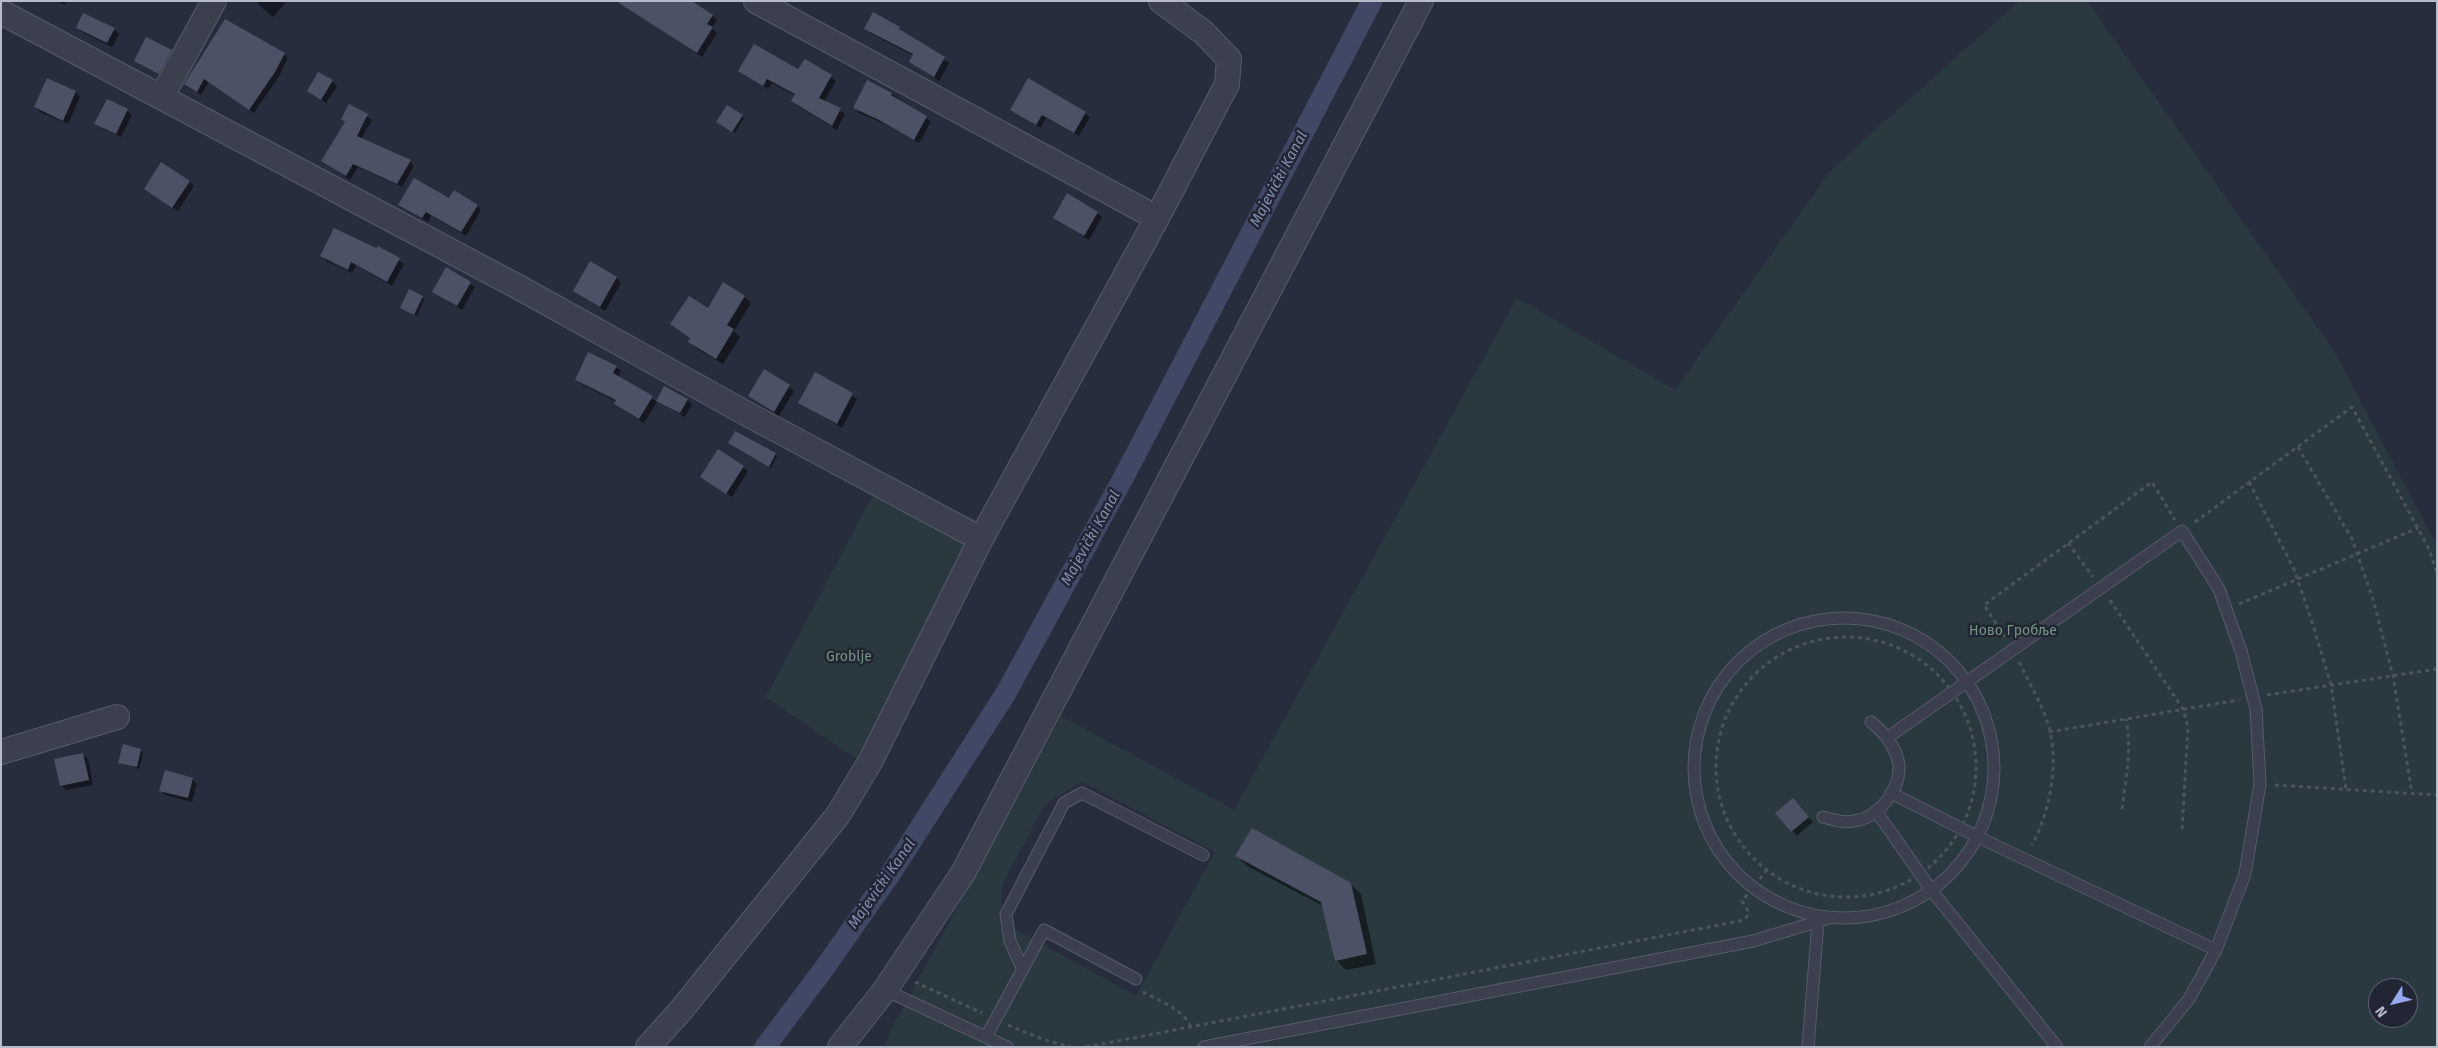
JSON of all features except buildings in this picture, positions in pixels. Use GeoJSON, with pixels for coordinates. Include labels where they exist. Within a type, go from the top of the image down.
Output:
{"type":"FeatureCollection","features":[{"type":"Feature","properties":{"kind":"street"},"geometry":{"type":"LineString","coordinates":[[162,96],[214,1]]}},
{"type":"Feature","properties":{"kind":"street"},"geometry":{"type":"LineString","coordinates":[[756,1],[1157,218]]}},
{"type":"Feature","properties":{"kind":"street"},"geometry":{"type":"LineString","coordinates":[[648,1047],[682,1009],[838,815],[871,760],[981,539],[1157,218],[1227,84],[1229,59],[1203,32],[1160,1]]}},
{"type":"Feature","properties":{"kind":"street"},"geometry":{"type":"LineString","coordinates":[[840,1047],[885,990],[963,874],[1421,1]]}},
{"type":"Feature","properties":{"kind":"street"},"geometry":{"type":"LineString","coordinates":[[1,12],[522,289],[749,416],[981,539]]}},
{"type":"Feature","properties":{"kind":"street"},"geometry":{"type":"LineString","coordinates":[[1,752],[117,717]]}},
{"type":"Feature","properties":{"kind":"lane"},"geometry":{"type":"LineString","coordinates":[[1887,738],[2101,586],[2182,531],[2219,589],[2241,651],[2256,709],[2260,784],[2244,874],[2216,950],[2189,1000],[2150,1047]]}},
{"type":"Feature","properties":{"kind":"lane"},"geometry":{"type":"LineString","coordinates":[[1858,619],[1886,624],[1919,638],[1937,650],[1966,681],[1986,719],[1994,761],[1991,804],[1978,838],[1966,857],[1932,890],[1914,902],[1880,914],[1852,918],[1810,915],[1789,908],[1770,899],[1736,872],[1711,837],[1703,818],[1694,776],[1695,754],[1705,712],[1726,676],[1740,660],[1775,635],[1795,626],[1815,620],[1858,619]]}},
{"type":"Feature","properties":{"kind":"lane"},"geometry":{"type":"LineString","coordinates":[[1824,818],[1841,822],[1855,821],[1876,811],[1886,802],[1892,792],[1899,766],[1894,750],[1887,738],[1871,722]]}},
{"type":"Feature","properties":{"kind":"lane"},"geometry":{"type":"LineString","coordinates":[[1892,792],[1978,838],[2216,950]]}},
{"type":"Feature","properties":{"kind":"lane"},"geometry":{"type":"LineString","coordinates":[[1023,970],[1010,941],[1006,914],[1064,803],[1082,793],[1203,855]]}},
{"type":"Feature","properties":{"kind":"lane"},"geometry":{"type":"LineString","coordinates":[[1876,811],[1922,873],[1932,890],[2057,1047]]}},
{"type":"Feature","properties":{"kind":"lane"},"geometry":{"type":"LineString","coordinates":[[1204,1047],[1753,941],[1831,918]]}},
{"type":"Feature","properties":{"kind":"lane"},"geometry":{"type":"LineString","coordinates":[[1808,1047],[1818,922]]}},
{"type":"Feature","properties":{"kind":"lane"},"geometry":{"type":"LineString","coordinates":[[986,1037],[1044,930],[1136,979]]}},
{"type":"Feature","properties":{"kind":"lane"},"geometry":{"type":"LineString","coordinates":[[885,990],[1007,1047]]}},
{"type":"Feature","properties":{"kind":"path"},"geometry":{"type":"LineString","coordinates":[[2024,859],[2039,830],[2048,804],[2054,758],[2046,718],[2012,649],[1984,605],[2152,482],[2182,531],[2352,407],[2429,549],[2437,573]]}},
{"type":"Feature","properties":{"kind":"path"},"geometry":{"type":"LineString","coordinates":[[2298,447],[2352,539],[2372,596],[2393,676],[2412,794]]}},
{"type":"Feature","properties":{"kind":"path"},"geometry":{"type":"LineString","coordinates":[[2249,482],[2297,579],[2332,685],[2346,789]]}},
{"type":"Feature","properties":{"kind":"path"},"geometry":{"type":"LineString","coordinates":[[2227,610],[2418,528]]}},
{"type":"Feature","properties":{"kind":"path"},"geometry":{"type":"LineString","coordinates":[[2068,543],[2101,586],[2183,709],[2188,727],[2182,830]]}},
{"type":"Feature","properties":{"kind":"path"},"geometry":{"type":"LineString","coordinates":[[1837,637],[1857,637],[1884,643],[1915,657],[1932,669],[1952,691],[1967,718],[1973,738],[1976,758],[1973,799],[1962,828],[1945,853],[1922,873],[1895,888],[1876,894],[1835,897],[1795,887],[1767,870],[1746,851],[1735,834],[1719,796],[1716,776],[1720,735],[1726,716],[1736,698],[1757,672],[1779,655],[1797,646],[1837,637]]}},
{"type":"Feature","properties":{"kind":"path"},"geometry":{"type":"LineString","coordinates":[[2122,808],[2128,763],[2129,734],[2126,719]]}},
{"type":"Feature","properties":{"kind":"path"},"geometry":{"type":"LineString","coordinates":[[2260,784],[2437,795]]}},
{"type":"Feature","properties":{"kind":"path"},"geometry":{"type":"LineString","coordinates":[[1086,1047],[1740,922],[1747,917],[1748,911],[1742,901],[1767,870]]}},
{"type":"Feature","properties":{"kind":"path"},"geometry":{"type":"LineString","coordinates":[[1136,979],[1135,987],[1180,1012],[1187,1018],[1191,1028]]}},
{"type":"Feature","properties":{"kind":"green space","name":"Ново Гробље"},"geometry":{"type":"Polygon","coordinates":[[[2019,1],[2087,1],[2334,351],[2437,546],[2437,1047],[884,1047],[892,1028],[1061,716],[1234,810],[1517,298],[1675,390],[1832,169],[2019,1]],[[1082,782],[1045,804],[1003,883],[1000,921],[1136,996],[1215,852],[1082,782]]]}},
{"type":"Feature","properties":{"kind":"green space","name":"Groblje"},"geometry":{"type":"Polygon","coordinates":[[[873,495],[971,545],[857,759],[766,697],[873,495]]]}},
{"type":"Feature","properties":{"kind":"waterway","name":"Majevički Kanal"},"geometry":{"type":"LineString","coordinates":[[765,1047],[823,970],[891,873],[1006,693],[1127,471],[1372,1]]}}]}
